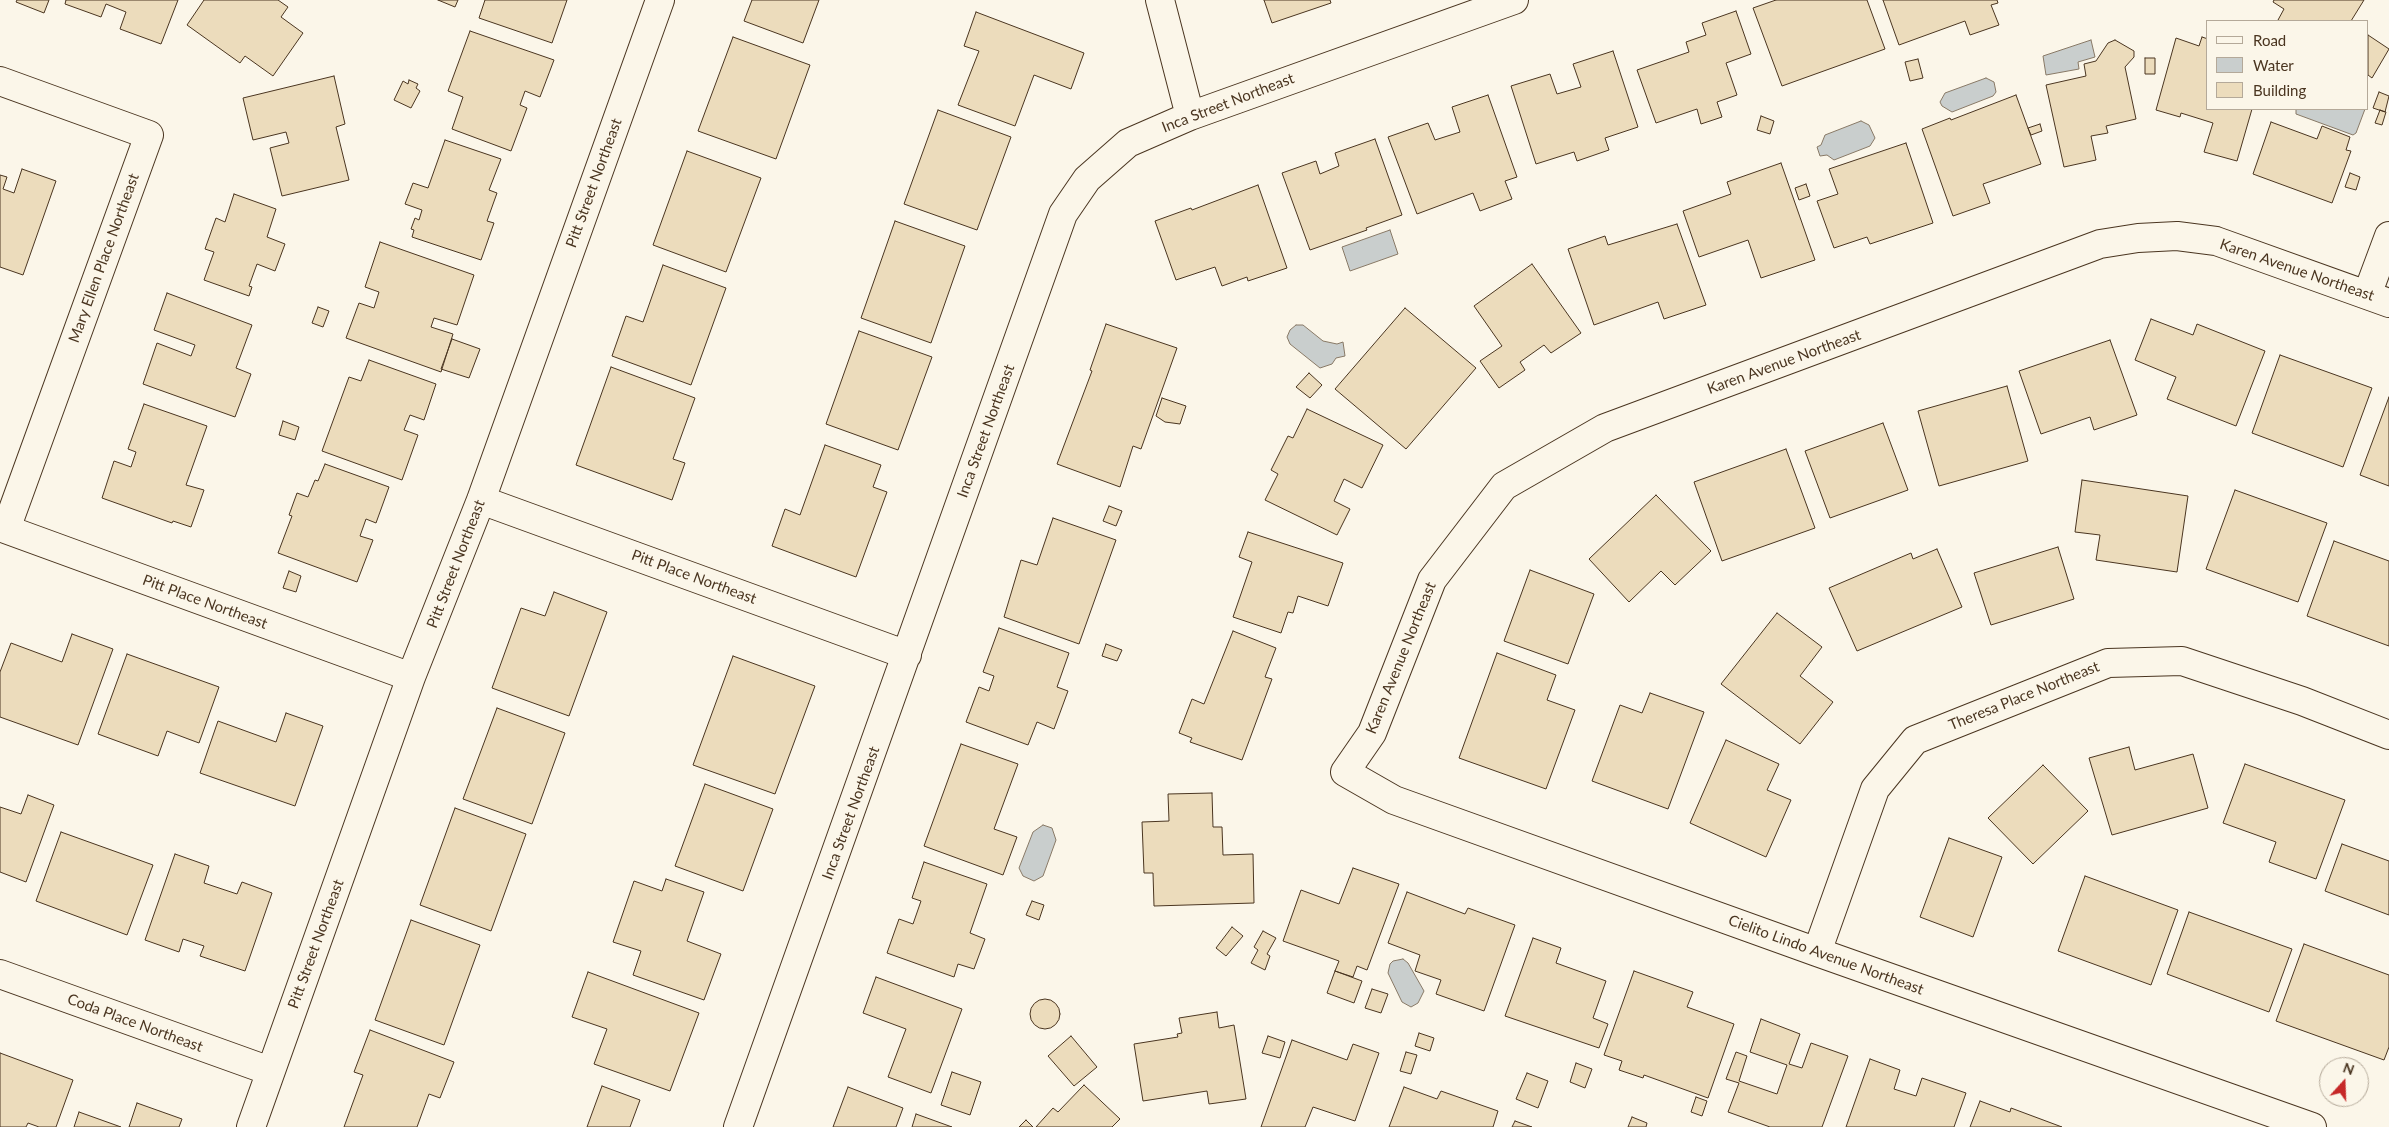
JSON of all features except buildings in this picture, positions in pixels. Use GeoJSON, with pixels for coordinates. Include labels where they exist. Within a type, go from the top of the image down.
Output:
{"type":"FeatureCollection","features":[{"type":"Feature","properties":{"kind":"street","name":"Pitt Street Northeast"},"geometry":{"type":"LineString","coordinates":[[251,1127],[411,677],[481,500],[660,0]]}},
{"type":"Feature","properties":{"kind":"street"},"geometry":{"type":"LineString","coordinates":[[1160,0],[1190,116]]}},
{"type":"Feature","properties":{"kind":"street","name":"Inca Street Northeast"},"geometry":{"type":"LineString","coordinates":[[738,1127],[1063,214],[1087,179],[1128,143],[1190,116],[1514,0]]}},
{"type":"Feature","properties":{"kind":"street","name":"Mary Ellen Place Northeast"},"geometry":{"type":"LineString","coordinates":[[0,81],[149,134],[3,528]]}},
{"type":"Feature","properties":{"kind":"street","name":"Karen Avenue Northeast"},"geometry":{"type":"LineString","coordinates":[[1345,772],[1372,734],[1432,580],[1504,486],[1605,428],[2100,244],[2138,238],[2177,236],[2216,241],[2378,299]]}},
{"type":"Feature","properties":{"kind":"street"},"geometry":{"type":"LineString","coordinates":[[2378,299],[2389,236]]}},
{"type":"Feature","properties":{"kind":"street","name":"Pitt Place Northeast"},"geometry":{"type":"LineString","coordinates":[[481,500],[907,655]]}},
{"type":"Feature","properties":{"kind":"street","name":"Pitt Place Northeast"},"geometry":{"type":"LineString","coordinates":[[3,528],[411,677]]}},
{"type":"Feature","properties":{"kind":"street","name":"Theresa Place Northeast"},"geometry":{"type":"LineString","coordinates":[[1817,952],[1875,790],[1915,740],[2108,663],[2182,661],[2302,701],[2389,735]]}},
{"type":"Feature","properties":{"kind":"street","name":"Cielito Lindo Avenue Northeast"},"geometry":{"type":"LineString","coordinates":[[1345,772],[1394,800],[2312,1127]]}},
{"type":"Feature","properties":{"kind":"street","name":"Coda Place Northeast"},"geometry":{"type":"LineString","coordinates":[[0,974],[270,1071]]}},
{"type":"Feature","properties":{"kind":"water"},"geometry":{"type":"Polygon","coordinates":[[[2091,40],[2095,57],[2078,62],[2079,69],[2046,75],[2043,56],[2091,40]]]}},
{"type":"Feature","properties":{"kind":"water"},"geometry":{"type":"Polygon","coordinates":[[[1986,78],[1994,82],[1996,92],[1993,96],[1952,112],[1942,106],[1940,102],[1945,93],[1986,78]]]}},
{"type":"Feature","properties":{"kind":"water"},"geometry":{"type":"Polygon","coordinates":[[[2296,110],[2365,110],[2356,133],[2353,135],[2296,114],[2296,110]]]}},
{"type":"Feature","properties":{"kind":"water"},"geometry":{"type":"Polygon","coordinates":[[[1861,121],[1869,125],[1875,138],[1870,146],[1834,160],[1827,155],[1820,156],[1817,147],[1821,145],[1825,135],[1861,121]]]}},
{"type":"Feature","properties":{"kind":"water"},"geometry":{"type":"Polygon","coordinates":[[[1390,230],[1398,254],[1350,271],[1342,247],[1390,230]]]}},
{"type":"Feature","properties":{"kind":"water"},"geometry":{"type":"Polygon","coordinates":[[[1296,325],[1303,325],[1323,341],[1337,344],[1343,342],[1345,356],[1336,358],[1332,364],[1320,368],[1290,344],[1287,337],[1290,330],[1296,325]]]}},
{"type":"Feature","properties":{"kind":"water"},"geometry":{"type":"Polygon","coordinates":[[[1043,825],[1052,828],[1056,840],[1043,876],[1034,881],[1023,876],[1019,868],[1033,832],[1043,825]]]}},
{"type":"Feature","properties":{"kind":"water"},"geometry":{"type":"Polygon","coordinates":[[[1403,959],[1408,963],[1424,991],[1418,1003],[1411,1007],[1402,1002],[1388,973],[1390,964],[1393,961],[1403,959]]]}}]}
